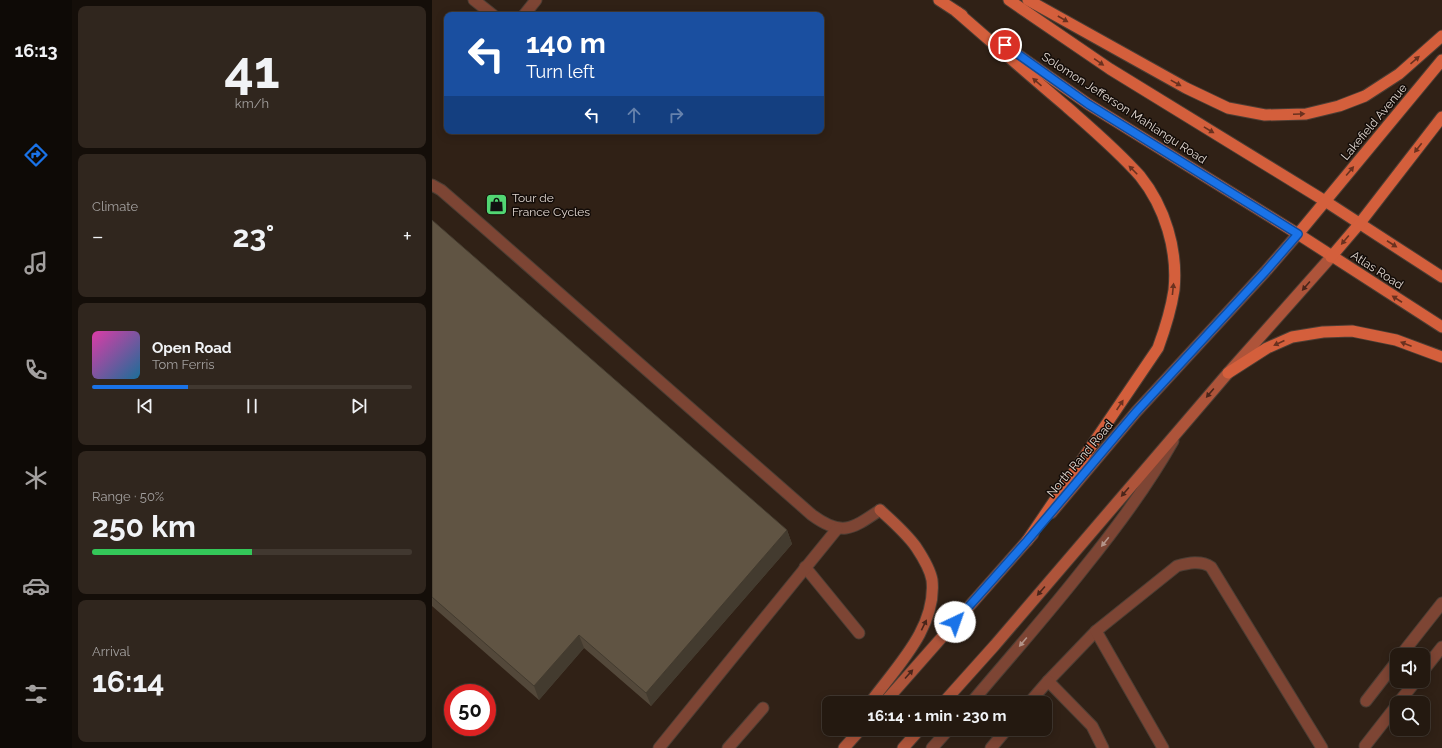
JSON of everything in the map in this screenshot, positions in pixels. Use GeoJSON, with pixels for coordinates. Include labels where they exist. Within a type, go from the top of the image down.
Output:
{"type":"FeatureCollection","features":[{"type":"Feature","properties":{"kind":"main road","name":"Solomon Jefferson Mahlangu Road"},"geometry":{"type":"LineString","coordinates":[[939,0],[1088,104],[1298,234]]}},
{"type":"Feature","properties":{"kind":"main road","name":"Solomon Jefferson Mahlangu Road"},"geometry":{"type":"LineString","coordinates":[[1009,0],[1110,69],[1325,201]]}},
{"type":"Feature","properties":{"kind":"main road"},"geometry":{"type":"LineString","coordinates":[[1028,0],[1186,88],[1228,108],[1265,115],[1306,114],[1339,106],[1365,96],[1399,74],[1442,36]]}},
{"type":"Feature","properties":{"kind":"main road"},"geometry":{"type":"LineString","coordinates":[[957,12],[1090,127],[1140,177],[1164,216],[1171,240],[1175,264],[1174,289],[1168,320],[1158,348],[1027,541]]}},
{"type":"Feature","properties":{"kind":"main road","name":"Lakefield Avenue"},"geometry":{"type":"LineString","coordinates":[[1298,234],[1442,60]]}},
{"type":"Feature","properties":{"kind":"main road"},"geometry":{"type":"LineString","coordinates":[[949,696],[1000,639],[1228,372],[1360,223],[1442,117]]}},
{"type":"Feature","properties":{"kind":"main road"},"geometry":{"type":"LineString","coordinates":[[1325,201],[1442,277]]}},
{"type":"Feature","properties":{"kind":"main road","name":"Atlas Road"},"geometry":{"type":"LineString","coordinates":[[1298,234],[1331,257],[1442,328]]}},
{"type":"Feature","properties":{"kind":"main road","name":"North Rand Road"},"geometry":{"type":"LineString","coordinates":[[890,696],[1027,541],[1136,412],[1298,234]]}},
{"type":"Feature","properties":{"kind":"main road"},"geometry":{"type":"LineString","coordinates":[[1228,372],[1267,348],[1292,337],[1323,332],[1352,331],[1396,340],[1442,357]]}},
{"type":"Feature","properties":{"kind":"main road"},"geometry":{"type":"LineString","coordinates":[[875,696],[908,652],[926,622],[932,598],[932,579],[916,546],[902,530],[880,510]]}},
{"type":"Feature","properties":{"kind":"main road"},"geometry":{"type":"LineString","coordinates":[[838,748],[847,736]]}},
{"type":"Feature","properties":{"kind":"main road"},"geometry":{"type":"LineString","coordinates":[[844,748],[855,736]]}},
{"type":"Feature","properties":{"kind":"main road"},"geometry":{"type":"LineString","coordinates":[[903,748],[914,736]]}},
{"type":"Feature","properties":{"kind":"lane"},"geometry":{"type":"LineString","coordinates":[[474,0],[489,12]]}},
{"type":"Feature","properties":{"kind":"lane"},"geometry":{"type":"LineString","coordinates":[[526,12],[536,0]]}},
{"type":"Feature","properties":{"kind":"lane"},"geometry":{"type":"LineString","coordinates":[[432,185],[441,190],[824,524],[837,529],[852,527],[880,510]]}},
{"type":"Feature","properties":{"kind":"lane"},"geometry":{"type":"LineString","coordinates":[[977,696],[1056,603],[1123,520],[1156,472],[1181,428]]}},
{"type":"Feature","properties":{"kind":"lane"},"geometry":{"type":"LineString","coordinates":[[659,748],[837,529]]}},
{"type":"Feature","properties":{"kind":"lane"},"geometry":{"type":"LineString","coordinates":[[1035,696],[1096,631],[1177,566],[1186,563],[1205,563],[1211,567],[1322,748]]}},
{"type":"Feature","properties":{"kind":"lane"},"geometry":{"type":"LineString","coordinates":[[805,567],[859,633]]}},
{"type":"Feature","properties":{"kind":"lane"},"geometry":{"type":"LineString","coordinates":[[1407,648],[1442,603]]}},
{"type":"Feature","properties":{"kind":"lane"},"geometry":{"type":"LineString","coordinates":[[1096,631],[1163,748]]}},
{"type":"Feature","properties":{"kind":"lane"},"geometry":{"type":"LineString","coordinates":[[1430,662],[1442,647]]}},
{"type":"Feature","properties":{"kind":"lane"},"geometry":{"type":"LineString","coordinates":[[1366,701],[1390,670]]}},
{"type":"Feature","properties":{"kind":"lane"},"geometry":{"type":"LineString","coordinates":[[1048,681],[1092,726],[1103,748]]}},
{"type":"Feature","properties":{"kind":"lane"},"geometry":{"type":"LineString","coordinates":[[1404,696],[1411,688]]}},
{"type":"Feature","properties":{"kind":"lane"},"geometry":{"type":"LineString","coordinates":[[728,748],[763,708]]}},
{"type":"Feature","properties":{"kind":"lane"},"geometry":{"type":"LineString","coordinates":[[1365,746],[1390,714]]}},
{"type":"Feature","properties":{"kind":"lane"},"geometry":{"type":"LineString","coordinates":[[932,748],[943,736]]}},
{"type":"Feature","properties":{"kind":"lane"},"geometry":{"type":"LineString","coordinates":[[991,748],[1001,736]]}},
{"type":"Feature","properties":{"kind":"building"},"geometry":{"type":"Polygon","coordinates":[[[432,220],[787,530],[646,693],[579,635],[534,686],[432,597],[432,220]]]}},
{"type":"Feature","properties":{"kind":"place","name":"Tour de France Cycles"},"geometry":{"type":"Point","coordinates":[496,205]}},
{"type":"Feature","properties":{"kind":"route"},"geometry":{"type":"LineString","coordinates":[[955,622],[1027,541],[1136,412],[1298,234],[1088,104],[1005,45]]}}]}
